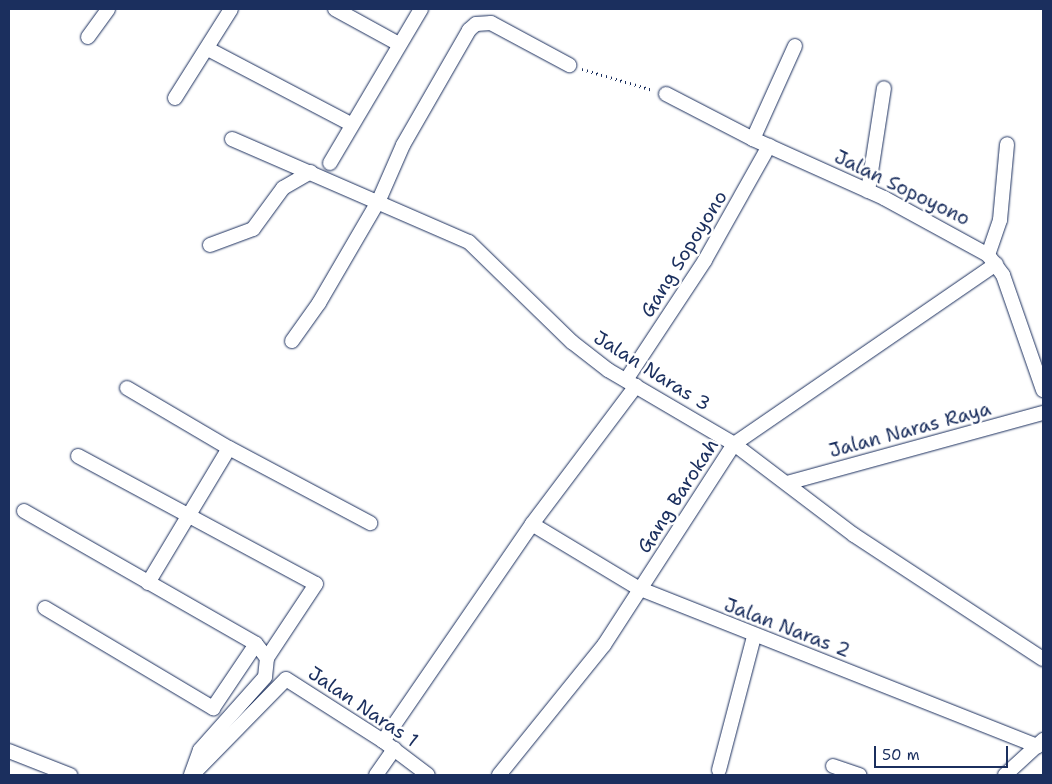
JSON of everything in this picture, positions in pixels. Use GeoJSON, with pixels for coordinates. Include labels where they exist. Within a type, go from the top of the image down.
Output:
{"type":"FeatureCollection","features":[{"type":"Feature","properties":{"kind":"street"},"geometry":{"type":"LineString","coordinates":[[88,37],[108,9]]}},
{"type":"Feature","properties":{"kind":"street"},"geometry":{"type":"LineString","coordinates":[[175,98],[208,49],[231,9]]}},
{"type":"Feature","properties":{"kind":"street"},"geometry":{"type":"LineString","coordinates":[[335,9],[399,44]]}},
{"type":"Feature","properties":{"kind":"street"},"geometry":{"type":"LineString","coordinates":[[330,163],[421,9]]}},
{"type":"Feature","properties":{"kind":"street"},"geometry":{"type":"LineString","coordinates":[[292,341],[319,303],[379,200],[403,145],[468,30],[476,24],[491,24],[570,66]]}},
{"type":"Feature","properties":{"kind":"street"},"geometry":{"type":"LineString","coordinates":[[752,139],[795,46]]}},
{"type":"Feature","properties":{"kind":"street"},"geometry":{"type":"LineString","coordinates":[[208,49],[352,124]]}},
{"type":"Feature","properties":{"kind":"street"},"geometry":{"type":"LineString","coordinates":[[868,191],[884,88]]}},
{"type":"Feature","properties":{"kind":"street","name":"Jalan Sopoyono"},"geometry":{"type":"LineString","coordinates":[[666,94],[752,139],[868,191],[992,260]]}},
{"type":"Feature","properties":{"kind":"street","name":"Jalan Naras 3"},"geometry":{"type":"LineString","coordinates":[[232,139],[379,200],[469,242],[572,342],[631,383],[734,444],[854,535],[1043,659]]}},
{"type":"Feature","properties":{"kind":"street"},"geometry":{"type":"LineString","coordinates":[[1007,144],[1000,220],[992,260],[1043,390]]}},
{"type":"Feature","properties":{"kind":"street","name":"Gang Sopoyono"},"geometry":{"type":"LineString","coordinates":[[376,775],[389,745],[532,524],[631,383],[705,260],[769,146]]}},
{"type":"Feature","properties":{"kind":"street"},"geometry":{"type":"LineString","coordinates":[[210,245],[253,229],[283,188],[311,172]]}},
{"type":"Feature","properties":{"kind":"street","name":"Gang Barokah"},"geometry":{"type":"LineString","coordinates":[[499,775],[604,645],[638,588],[734,444],[992,260]]}},
{"type":"Feature","properties":{"kind":"street"},"geometry":{"type":"LineString","coordinates":[[127,388],[229,448],[370,523]]}},
{"type":"Feature","properties":{"kind":"street","name":"Jalan Naras Raya"},"geometry":{"type":"LineString","coordinates":[[787,483],[1043,413]]}},
{"type":"Feature","properties":{"kind":"street"},"geometry":{"type":"LineString","coordinates":[[148,583],[229,448]]}},
{"type":"Feature","properties":{"kind":"street"},"geometry":{"type":"LineString","coordinates":[[78,456],[316,584],[267,658],[266,676],[200,750],[192,775]]}},
{"type":"Feature","properties":{"kind":"street"},"geometry":{"type":"LineString","coordinates":[[24,511],[256,644],[267,658]]}},
{"type":"Feature","properties":{"kind":"street","name":"Jalan Naras 2"},"geometry":{"type":"LineString","coordinates":[[532,524],[638,588],[754,637],[1040,743]]}},
{"type":"Feature","properties":{"kind":"street"},"geometry":{"type":"LineString","coordinates":[[45,608],[212,708],[256,644]]}},
{"type":"Feature","properties":{"kind":"street"},"geometry":{"type":"LineString","coordinates":[[719,770],[754,637]]}},
{"type":"Feature","properties":{"kind":"street","name":"Jalan Naras 1"},"geometry":{"type":"LineString","coordinates":[[192,775],[286,679],[389,745],[428,775]]}},
{"type":"Feature","properties":{"kind":"street"},"geometry":{"type":"LineString","coordinates":[[1006,775],[1040,743]]}},
{"type":"Feature","properties":{"kind":"street"},"geometry":{"type":"LineString","coordinates":[[9,751],[70,775]]}},
{"type":"Feature","properties":{"kind":"street"},"geometry":{"type":"LineString","coordinates":[[833,766],[859,775]]}},
{"type":"Feature","properties":{"kind":"path"},"geometry":{"type":"LineString","coordinates":[[570,66],[666,94]]}}]}
